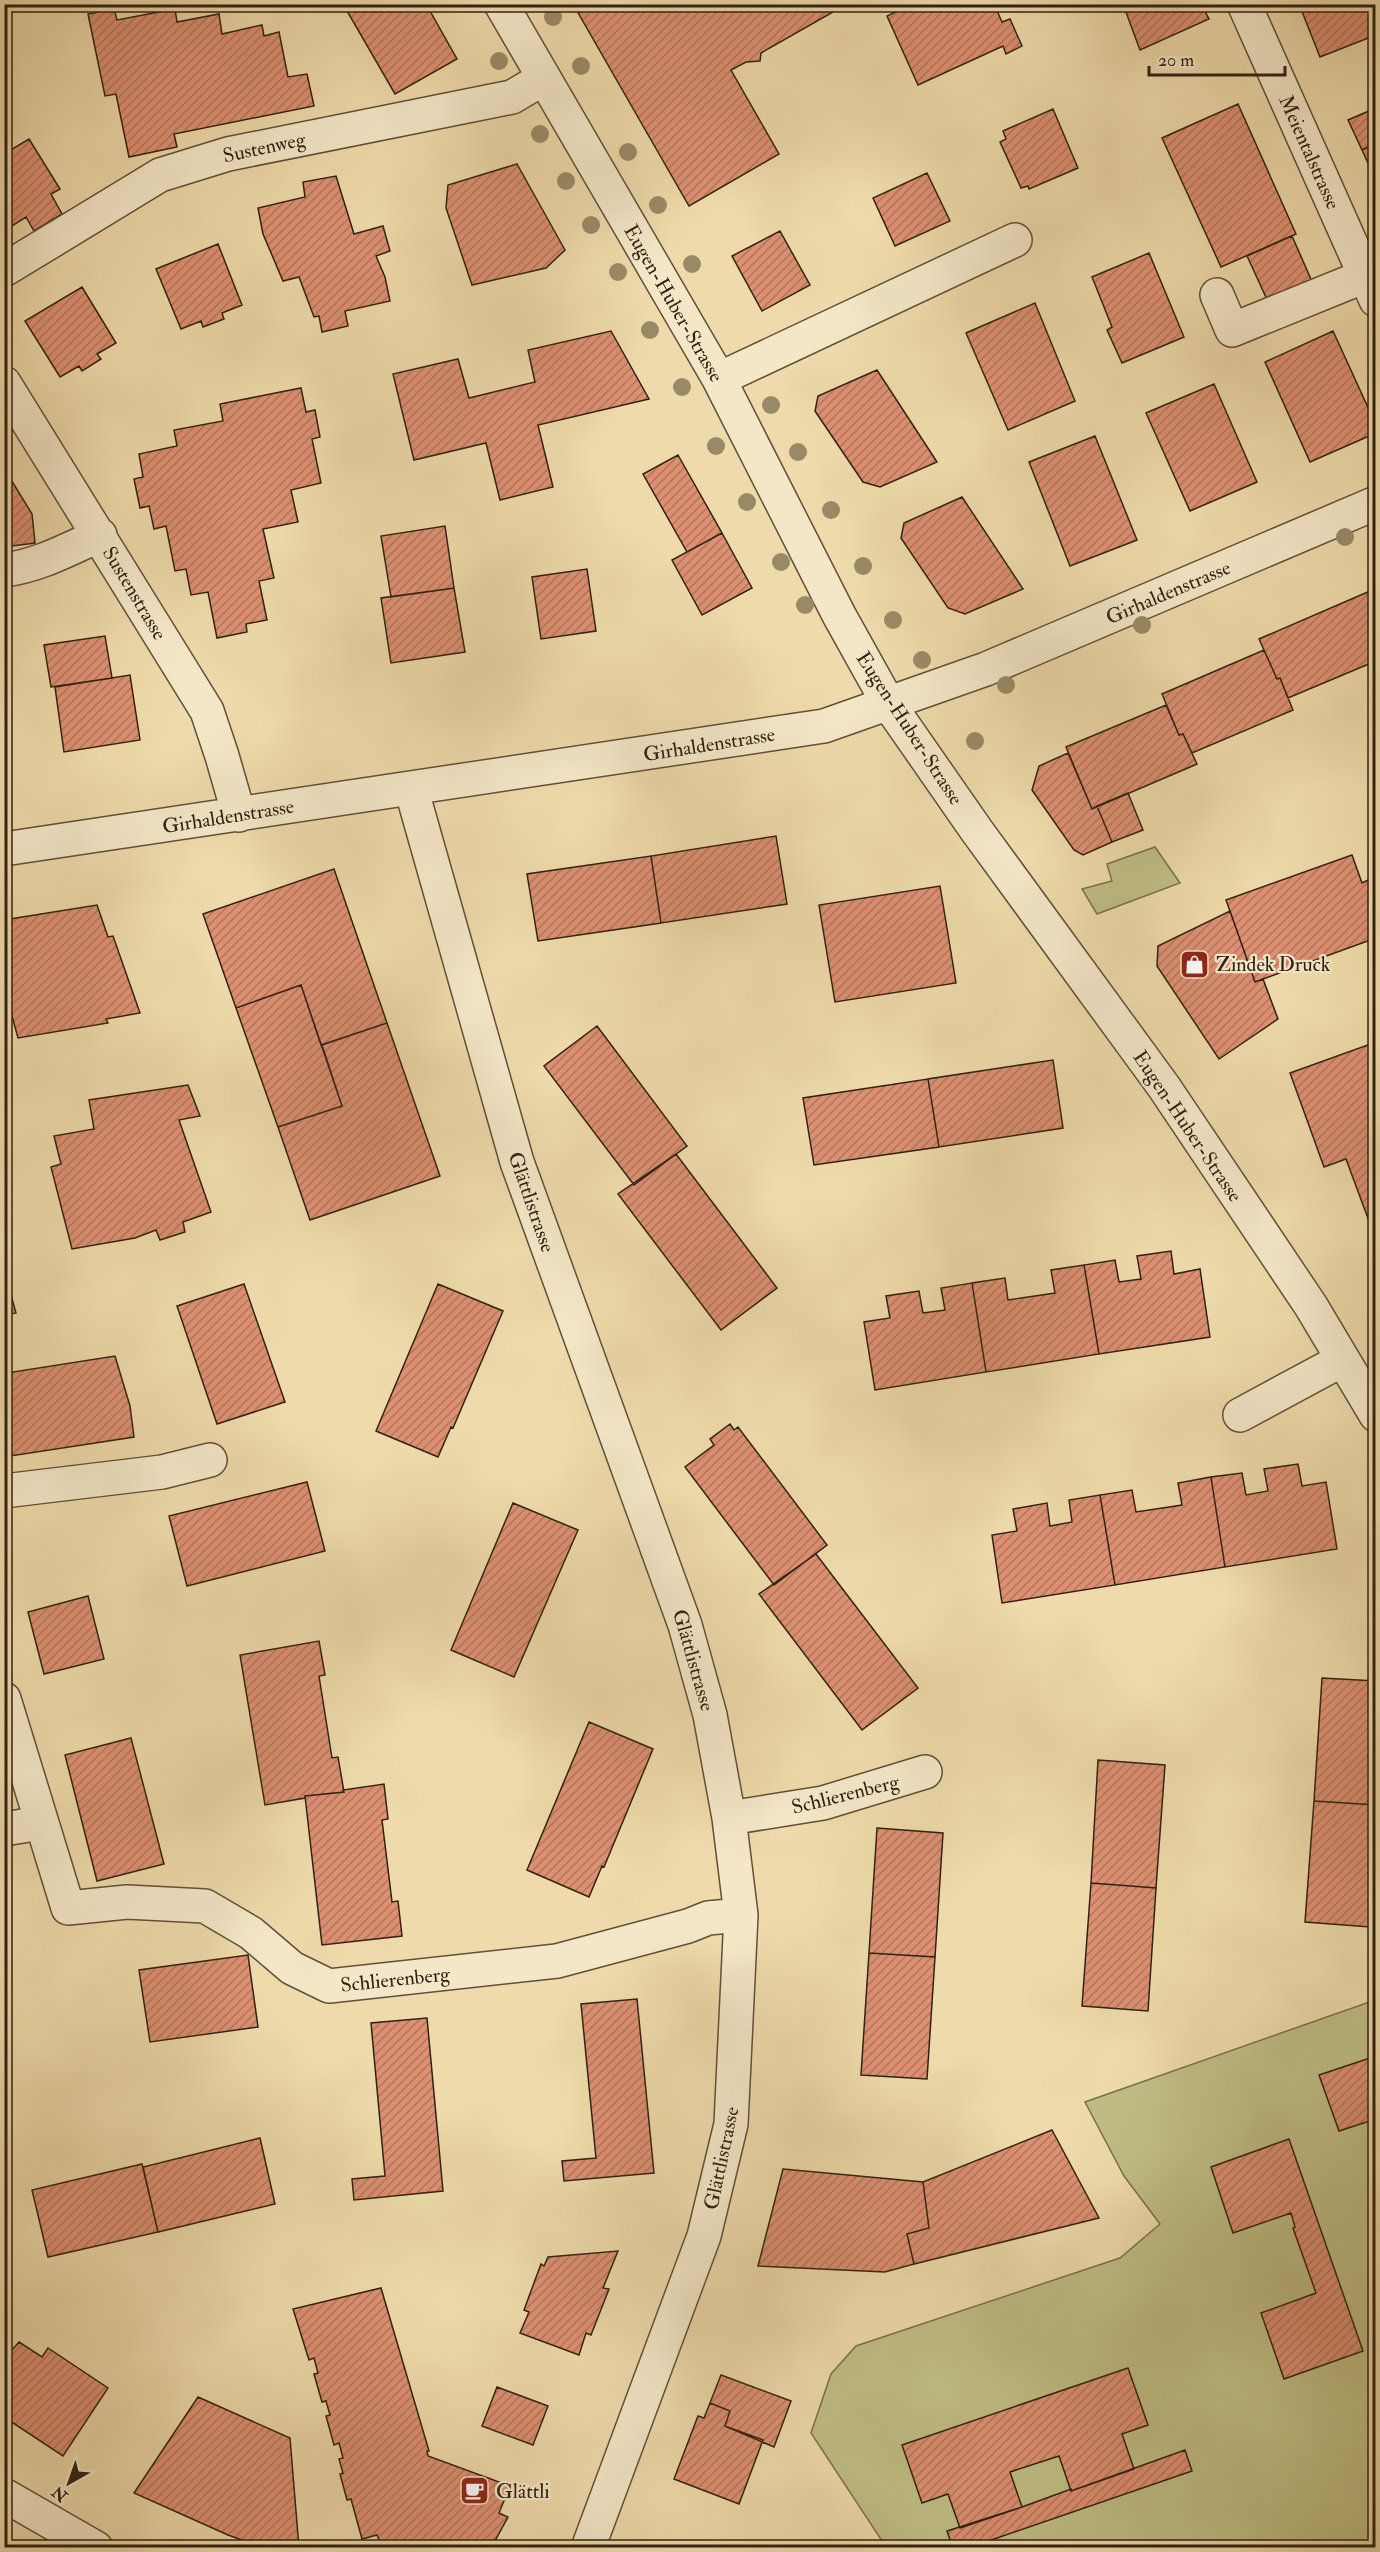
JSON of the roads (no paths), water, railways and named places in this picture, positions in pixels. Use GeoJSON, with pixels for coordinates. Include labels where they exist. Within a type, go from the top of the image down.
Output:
{"type":"FeatureCollection","features":[{"type":"Feature","properties":{"kind":"street","name":"Eugen-Huber-Strasse"},"geometry":{"type":"LineString","coordinates":[[501,4],[719,379],[839,615],[888,703],[977,831],[1164,1087],[1311,1306],[1376,1415]]}},
{"type":"Feature","properties":{"kind":"street","name":"Meientalstrasse"},"geometry":{"type":"LineString","coordinates":[[1244,4],[1370,288]]}},
{"type":"Feature","properties":{"kind":"street","name":"Sustenweg"},"geometry":{"type":"LineString","coordinates":[[4,270],[160,175],[174,169],[228,154],[512,97],[544,78]]}},
{"type":"Feature","properties":{"kind":"street"},"geometry":{"type":"LineString","coordinates":[[719,379],[1015,240]]}},
{"type":"Feature","properties":{"kind":"street"},"geometry":{"type":"LineString","coordinates":[[1217,295],[1232,330],[1370,288]]}},
{"type":"Feature","properties":{"kind":"street","name":"Sustenstrasse"},"geometry":{"type":"LineString","coordinates":[[4,383],[207,711],[238,815]]}},
{"type":"Feature","properties":{"kind":"street","name":"Girhaldenstrasse"},"geometry":{"type":"LineString","coordinates":[[4,849],[824,726],[986,669],[1376,503]]}},
{"type":"Feature","properties":{"kind":"street"},"geometry":{"type":"LineString","coordinates":[[4,570],[20,568],[57,555],[100,535]]}},
{"type":"Feature","properties":{"kind":"street","name":"Glättlistrasse"},"geometry":{"type":"LineString","coordinates":[[411,788],[517,1162],[685,1624],[710,1715],[729,1818],[741,1915],[735,2075],[731,2124],[726,2146],[704,2236],[588,2547]]}},
{"type":"Feature","properties":{"kind":"street"},"geometry":{"type":"LineString","coordinates":[[1240,1415],[1342,1360]]}},
{"type":"Feature","properties":{"kind":"street"},"geometry":{"type":"LineString","coordinates":[[4,1491],[162,1472],[210,1460]]}},
{"type":"Feature","properties":{"kind":"street"},"geometry":{"type":"LineString","coordinates":[[4,1699],[41,1823],[4,1829]]}},
{"type":"Feature","properties":{"kind":"street","name":"Schlierenberg"},"geometry":{"type":"LineString","coordinates":[[729,1818],[823,1803],[925,1772]]}},
{"type":"Feature","properties":{"kind":"street","name":"Schlierenberg"},"geometry":{"type":"LineString","coordinates":[[41,1823],[68,1908],[127,1902],[205,1906],[251,1933],[292,1968],[329,1986],[557,1961],[688,1926],[708,1918],[741,1915]]}},
{"type":"Feature","properties":{"kind":"street"},"geometry":{"type":"LineString","coordinates":[[4,2495],[96,2547]]}},
{"type":"Feature","properties":{"kind":"place","name":"Zindek Druck"},"geometry":{"type":"Point","coordinates":[1195,964]}},
{"type":"Feature","properties":{"kind":"place","name":"Glättli"},"geometry":{"type":"Point","coordinates":[475,2491]}}]}
